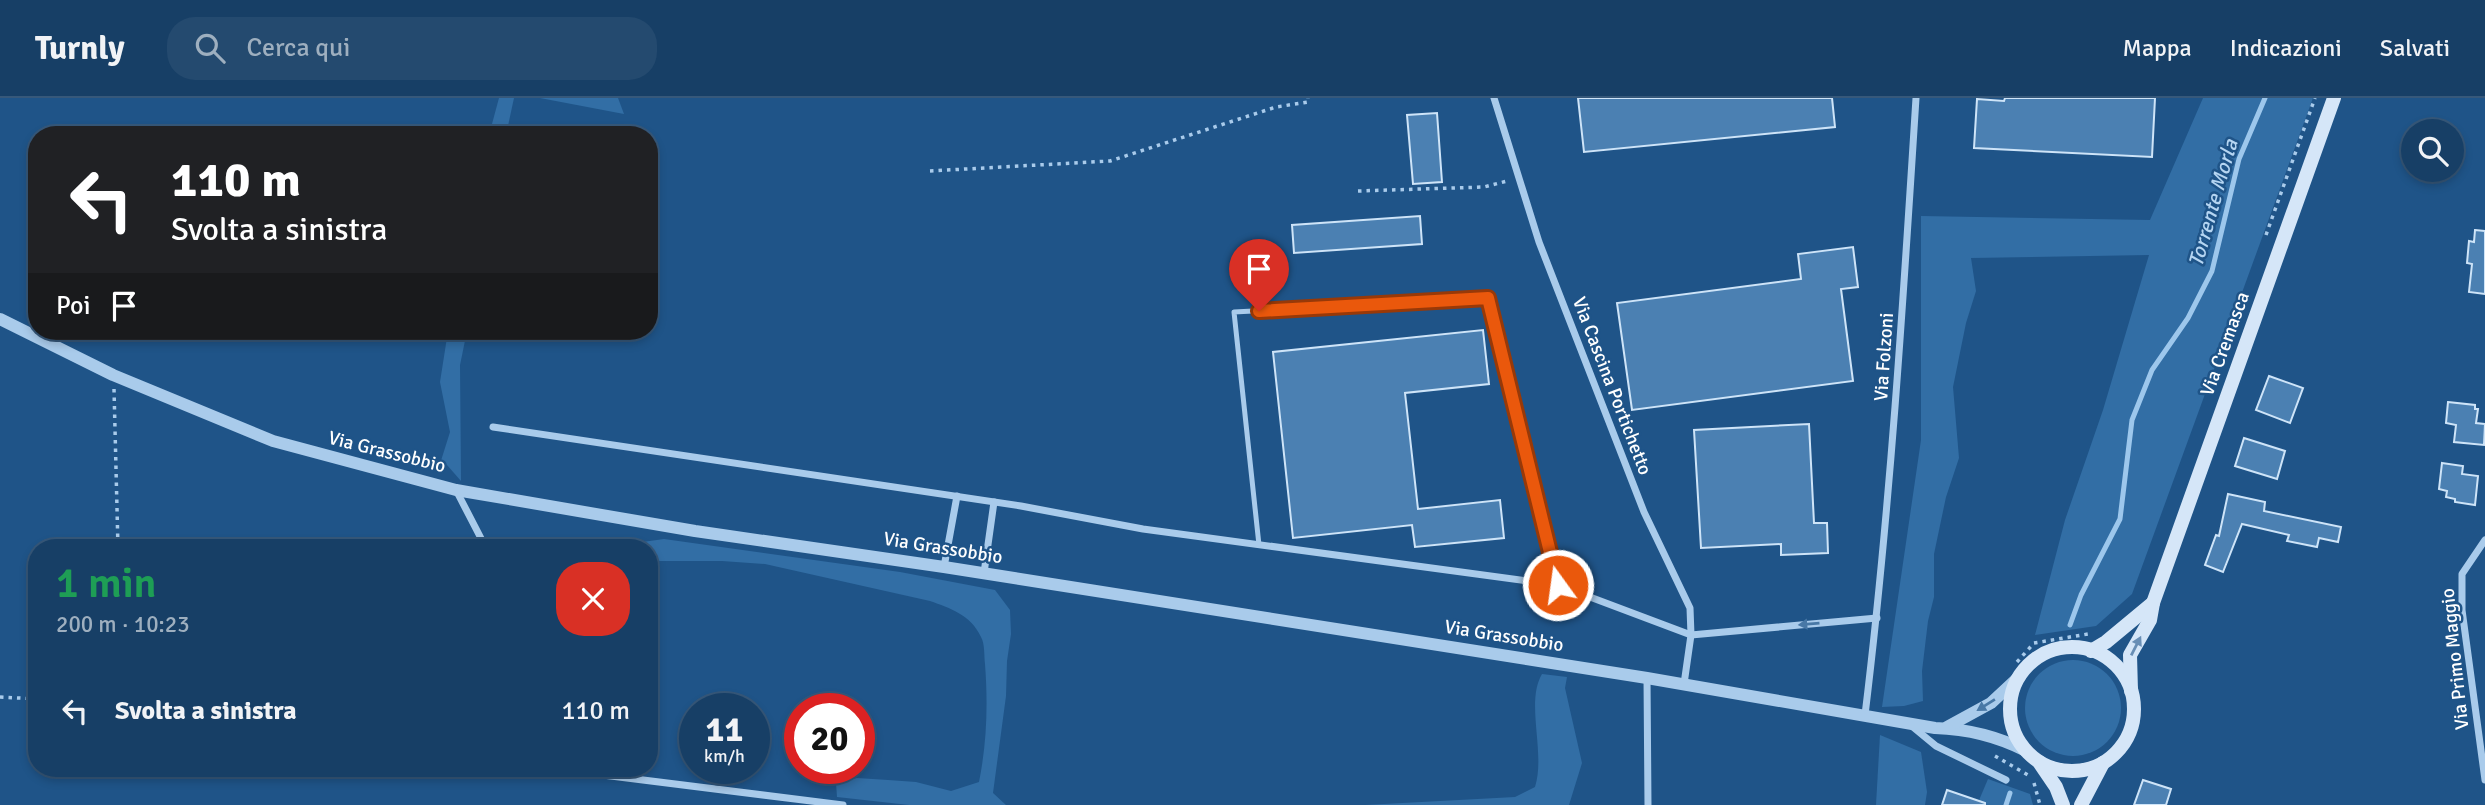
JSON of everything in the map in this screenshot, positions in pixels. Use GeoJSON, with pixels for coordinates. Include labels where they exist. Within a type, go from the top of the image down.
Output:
{"type":"FeatureCollection","features":[{"type":"Feature","properties":{"kind":"main road","name":"Via Cremasca"},"geometry":{"type":"LineString","coordinates":[[2131,691],[2130,655],[2150,620],[2153,603],[2334,98]]}},
{"type":"Feature","properties":{"kind":"main road"},"geometry":{"type":"LineString","coordinates":[[2091,650],[2106,642],[2153,603]]}},
{"type":"Feature","properties":{"kind":"main road"},"geometry":{"type":"LineString","coordinates":[[2063,805],[2056,787],[2015,734],[2010,714],[2015,673],[2054,650],[2073,648],[2091,650],[2116,666],[2131,691],[2134,709],[2131,727],[2123,744],[2103,763],[2081,805]]}},
{"type":"Feature","properties":{"kind":"main road"},"geometry":{"type":"LineString","coordinates":[[2038,761],[2059,770],[2070,771],[2092,768],[2103,763]]}},
{"type":"Feature","properties":{"kind":"street","name":"Via Cascina Portichetto"},"geometry":{"type":"LineString","coordinates":[[1494,98],[1539,242],[1644,512],[1690,608],[1691,635],[1684,684]]}},
{"type":"Feature","properties":{"kind":"street","name":"Via Folzoni"},"geometry":{"type":"LineString","coordinates":[[1865,715],[1877,618],[1897,397],[1916,98]]}},
{"type":"Feature","properties":{"kind":"street","name":"Via Grassobbio"},"geometry":{"type":"LineString","coordinates":[[0,318],[28,332]]}},
{"type":"Feature","properties":{"kind":"street","name":"Via Grassobbio"},"geometry":{"type":"LineString","coordinates":[[44,340],[113,375],[273,441],[456,489],[695,531],[984,573],[1684,684],[1907,723],[1947,727],[2005,740],[2026,751]]}},
{"type":"Feature","properties":{"kind":"street"},"geometry":{"type":"LineString","coordinates":[[493,427],[957,496],[1143,529],[1558,585],[1691,635],[1877,618]]}},
{"type":"Feature","properties":{"kind":"street"},"geometry":{"type":"LineString","coordinates":[[456,489],[481,539]]}},
{"type":"Feature","properties":{"kind":"street"},"geometry":{"type":"LineString","coordinates":[[944,567],[957,496]]}},
{"type":"Feature","properties":{"kind":"street"},"geometry":{"type":"LineString","coordinates":[[984,573],[994,502]]}},
{"type":"Feature","properties":{"kind":"street","name":"Via Primo Maggio"},"geometry":{"type":"LineString","coordinates":[[2485,540],[2462,574],[2462,610],[2485,780]]}},
{"type":"Feature","properties":{"kind":"street"},"geometry":{"type":"LineString","coordinates":[[1947,727],[1992,703],[2015,673]]}},
{"type":"Feature","properties":{"kind":"street"},"geometry":{"type":"LineString","coordinates":[[1647,678],[1648,805]]}},
{"type":"Feature","properties":{"kind":"street","name":"Via Grassobbio"},"geometry":{"type":"LineString","coordinates":[[1907,723],[1936,746],[2006,780]]}},
{"type":"Feature","properties":{"kind":"street"},"geometry":{"type":"LineString","coordinates":[[619,777],[843,805]]}},
{"type":"Feature","properties":{"kind":"lane"},"geometry":{"type":"LineString","coordinates":[[1259,545],[1234,312],[1488,298],[1558,585]]}},
{"type":"Feature","properties":{"kind":"path"},"geometry":{"type":"LineString","coordinates":[[930,171],[1110,162],[1276,107],[1308,102],[1308,98]]}},
{"type":"Feature","properties":{"kind":"path"},"geometry":{"type":"LineString","coordinates":[[2263,243],[2315,98]]}},
{"type":"Feature","properties":{"kind":"path"},"geometry":{"type":"LineString","coordinates":[[1358,191],[1484,187],[1519,177]]}},
{"type":"Feature","properties":{"kind":"path"},"geometry":{"type":"LineString","coordinates":[[113,375],[118,539]]}},
{"type":"Feature","properties":{"kind":"path"},"geometry":{"type":"LineString","coordinates":[[2015,673],[2034,643],[2092,633]]}},
{"type":"Feature","properties":{"kind":"path"},"geometry":{"type":"LineString","coordinates":[[0,697],[28,699]]}},
{"type":"Feature","properties":{"kind":"path"},"geometry":{"type":"LineString","coordinates":[[1977,734],[1976,744],[2033,779],[2040,805]]}},
{"type":"Feature","properties":{"kind":"shaded area"},"geometry":{"type":"Polygon","coordinates":[[[499,98],[514,98],[508,126],[491,126],[499,98]]]}},
{"type":"Feature","properties":{"kind":"shaded area"},"geometry":{"type":"Polygon","coordinates":[[[540,98],[618,98],[624,114],[540,98]]]}},
{"type":"Feature","properties":{"kind":"shaded area"},"geometry":{"type":"Polygon","coordinates":[[[2203,98],[2313,98],[2132,594],[2096,626],[2035,635],[2065,520],[2103,410],[2149,255],[1971,258],[1976,291],[1966,323],[1953,387],[1959,458],[1946,497],[1934,554],[1934,597],[1922,671],[1923,701],[1904,706],[1882,707],[1921,440],[1921,216],[2150,220],[2203,98]]]}},
{"type":"Feature","properties":{"kind":"shaded area"},"geometry":{"type":"Polygon","coordinates":[[[447,340],[465,340],[460,365],[461,481],[447,465],[439,467],[450,432],[440,382],[447,340]]]}},
{"type":"Feature","properties":{"kind":"shaded area"},"geometry":{"type":"Polygon","coordinates":[[[664,539],[900,572],[995,590],[1010,610],[1011,634],[1006,696],[993,793],[1006,805],[909,805],[837,797],[836,784],[875,784],[875,779],[916,782],[951,791],[979,782],[986,723],[984,650],[977,629],[966,618],[930,601],[765,564],[658,561],[658,540],[664,539]]]}},
{"type":"Feature","properties":{"kind":"shaded area"},"geometry":{"type":"Polygon","coordinates":[[[2073,660],[2091,664],[2107,674],[2117,690],[2121,708],[2117,726],[2107,742],[2091,752],[2073,756],[2055,752],[2039,742],[2029,726],[2025,708],[2029,690],[2039,674],[2055,664],[2073,660]]]}},
{"type":"Feature","properties":{"kind":"shaded area"},"geometry":{"type":"Polygon","coordinates":[[[1542,674],[1567,677],[1565,688],[1582,763],[1569,805],[1365,805],[1515,797],[1535,787],[1538,759],[1535,699],[1542,674]]]}},
{"type":"Feature","properties":{"kind":"shaded area"},"geometry":{"type":"Polygon","coordinates":[[[1880,735],[1921,752],[1927,792],[1925,805],[1876,805],[1880,735]]]}},
{"type":"Feature","properties":{"kind":"shaded area"},"geometry":{"type":"Polygon","coordinates":[[[1988,779],[2030,794],[2033,805],[1977,805],[1988,779]]]}},
{"type":"Feature","properties":{"kind":"building"},"geometry":{"type":"Polygon","coordinates":[[[1578,98],[1832,98],[1835,127],[1584,152],[1578,98]]]}},
{"type":"Feature","properties":{"kind":"building"},"geometry":{"type":"Polygon","coordinates":[[[2005,98],[2155,98],[2152,157],[1974,148],[1977,99],[2004,101],[2005,98]]]}},
{"type":"Feature","properties":{"kind":"building"},"geometry":{"type":"Polygon","coordinates":[[[1437,113],[1442,182],[1413,184],[1407,115],[1437,113]]]}},
{"type":"Feature","properties":{"kind":"building"},"geometry":{"type":"Polygon","coordinates":[[[1420,216],[1422,244],[1294,253],[1292,225],[1420,216]]]}},
{"type":"Feature","properties":{"kind":"building"},"geometry":{"type":"Polygon","coordinates":[[[2475,230],[2485,231],[2485,294],[2469,292],[2472,264],[2467,263],[2469,241],[2474,242],[2475,230]]]}},
{"type":"Feature","properties":{"kind":"building"},"geometry":{"type":"Polygon","coordinates":[[[1853,247],[1858,287],[1841,289],[1853,381],[1632,410],[1617,303],[1801,279],[1798,254],[1853,247]]]}},
{"type":"Feature","properties":{"kind":"building"},"geometry":{"type":"Polygon","coordinates":[[[1483,330],[1489,384],[1405,393],[1418,509],[1500,500],[1504,538],[1415,547],[1412,525],[1293,538],[1273,352],[1483,330]]]}},
{"type":"Feature","properties":{"kind":"building"},"geometry":{"type":"Polygon","coordinates":[[[2269,376],[2303,388],[2290,423],[2256,410],[2269,376]]]}},
{"type":"Feature","properties":{"kind":"building"},"geometry":{"type":"Polygon","coordinates":[[[2448,402],[2475,405],[2475,409],[2478,409],[2476,423],[2485,424],[2484,445],[2454,442],[2456,425],[2446,423],[2448,402]]]}},
{"type":"Feature","properties":{"kind":"building"},"geometry":{"type":"Polygon","coordinates":[[[1809,424],[1814,523],[1827,523],[1828,553],[1781,555],[1781,544],[1701,548],[1694,430],[1809,424]]]}},
{"type":"Feature","properties":{"kind":"building"},"geometry":{"type":"Polygon","coordinates":[[[2244,438],[2285,451],[2277,479],[2235,466],[2244,438]]]}},
{"type":"Feature","properties":{"kind":"building"},"geometry":{"type":"Polygon","coordinates":[[[2442,463],[2463,466],[2462,474],[2478,476],[2475,505],[2455,502],[2455,499],[2446,497],[2447,491],[2439,489],[2442,463]]]}},
{"type":"Feature","properties":{"kind":"building"},"geometry":{"type":"Polygon","coordinates":[[[2228,494],[2265,502],[2264,511],[2341,527],[2338,542],[2319,538],[2317,547],[2287,541],[2289,535],[2242,524],[2223,572],[2205,565],[2216,535],[2219,536],[2228,494]]]}},
{"type":"Feature","properties":{"kind":"building"},"geometry":{"type":"Polygon","coordinates":[[[2143,780],[2171,789],[2166,805],[2134,805],[2143,780]]]}},
{"type":"Feature","properties":{"kind":"building"},"geometry":{"type":"Polygon","coordinates":[[[1947,790],[1985,803],[1985,805],[1942,805],[1947,790]]]}},
{"type":"Feature","properties":{"kind":"waterway","name":"Torrente Morla"},"geometry":{"type":"LineString","coordinates":[[2070,625],[2081,595],[2120,519],[2132,420],[2152,370],[2188,318],[2212,271],[2239,159],[2265,98]]}},
{"type":"Feature","properties":{"kind":"waterway","name":"Torrente Morla"},"geometry":{"type":"LineString","coordinates":[[2006,805],[2010,793]]}},
{"type":"Feature","properties":{"kind":"route"},"geometry":{"type":"LineString","coordinates":[[1259,311],[1488,298],[1558,585]]}}]}
